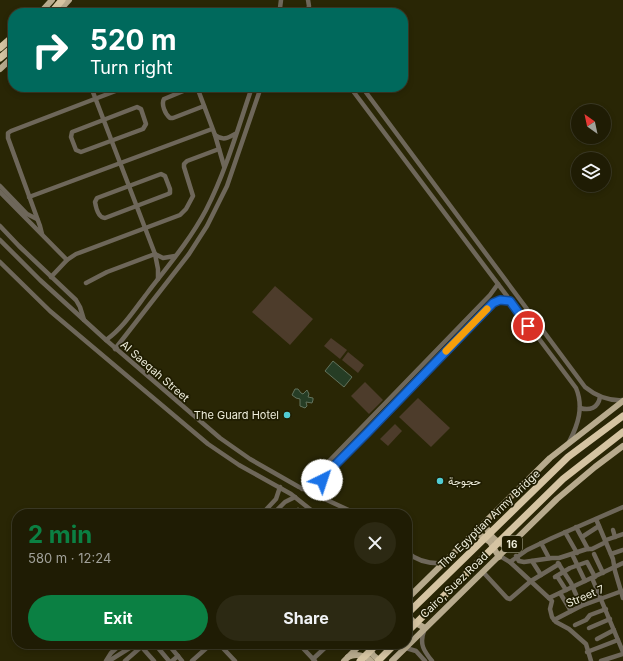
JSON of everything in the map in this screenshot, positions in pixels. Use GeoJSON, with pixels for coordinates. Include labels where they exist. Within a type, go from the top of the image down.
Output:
{"type":"FeatureCollection","features":[{"type":"Feature","properties":{"kind":"highway"},"geometry":{"type":"LineString","coordinates":[[55,8],[62,0]]}},
{"type":"Feature","properties":{"kind":"highway"},"geometry":{"type":"LineString","coordinates":[[0,48],[8,41]]}},
{"type":"Feature","properties":{"kind":"highway"},"geometry":{"type":"LineString","coordinates":[[0,58],[8,51]]}},
{"type":"Feature","properties":{"kind":"highway","name":"The Egyptian Army Bridge"},"geometry":{"type":"LineString","coordinates":[[412,610],[562,463],[588,441],[623,416]]}},
{"type":"Feature","properties":{"kind":"highway","name":"The Egyptian Army Bridge"},"geometry":{"type":"LineString","coordinates":[[412,627],[563,479],[623,432]]}},
{"type":"Feature","properties":{"kind":"highway"},"geometry":{"type":"LineString","coordinates":[[360,661],[372,649]]}},
{"type":"Feature","properties":{"kind":"highway"},"geometry":{"type":"LineString","coordinates":[[379,661],[390,649]]}},
{"type":"Feature","properties":{"kind":"main road"},"geometry":{"type":"LineString","coordinates":[[45,8],[52,0]]}},
{"type":"Feature","properties":{"kind":"main road"},"geometry":{"type":"LineString","coordinates":[[62,8],[69,0]]}},
{"type":"Feature","properties":{"kind":"main road"},"geometry":{"type":"LineString","coordinates":[[0,69],[8,61]]}},
{"type":"Feature","properties":{"kind":"main road","name":"Cairo, Suez Road"},"geometry":{"type":"LineString","coordinates":[[412,594],[550,458],[623,400]]}},
{"type":"Feature","properties":{"kind":"main road","name":"Cairo, Suez Road"},"geometry":{"type":"LineString","coordinates":[[412,642],[569,488],[623,446]]}},
{"type":"Feature","properties":{"kind":"main road","name":"16"},"geometry":{"type":"LineString","coordinates":[[485,523],[487,530],[493,538],[498,543],[509,547]]}},
{"type":"Feature","properties":{"kind":"main road","name":"16"},"geometry":{"type":"LineString","coordinates":[[476,532],[490,542],[500,556]]}},
{"type":"Feature","properties":{"kind":"main road"},"geometry":{"type":"LineString","coordinates":[[412,620],[425,628]]}},
{"type":"Feature","properties":{"kind":"main road"},"geometry":{"type":"LineString","coordinates":[[346,659],[356,649]]}},
{"type":"Feature","properties":{"kind":"main road"},"geometry":{"type":"LineString","coordinates":[[370,649],[373,656],[379,661]]}},
{"type":"Feature","properties":{"kind":"main road","name":"Cairo, Suez Road"},"geometry":{"type":"LineString","coordinates":[[392,661],[405,649]]}},
{"type":"Feature","properties":{"kind":"main road"},"geometry":{"type":"LineString","coordinates":[[346,659],[359,655],[371,661]]}},
{"type":"Feature","properties":{"kind":"street"},"geometry":{"type":"LineString","coordinates":[[93,92],[155,254],[158,279]]}},
{"type":"Feature","properties":{"kind":"street"},"geometry":{"type":"LineString","coordinates":[[42,234],[38,219],[8,138],[8,133],[114,92]]}},
{"type":"Feature","properties":{"kind":"street"},"geometry":{"type":"LineString","coordinates":[[181,92],[164,99],[163,103],[167,116],[170,118],[204,106]]}},
{"type":"Feature","properties":{"kind":"street"},"geometry":{"type":"LineString","coordinates":[[199,92],[215,135],[224,166]]}},
{"type":"Feature","properties":{"kind":"street"},"geometry":{"type":"LineString","coordinates":[[106,340],[118,330],[176,256],[203,216],[215,191],[250,92]]}},
{"type":"Feature","properties":{"kind":"street"},"geometry":{"type":"LineString","coordinates":[[115,349],[189,254],[207,226],[227,186],[259,92]]}},
{"type":"Feature","properties":{"kind":"street"},"geometry":{"type":"LineString","coordinates":[[354,92],[576,388],[580,408],[576,427],[569,443]]}},
{"type":"Feature","properties":{"kind":"street"},"geometry":{"type":"LineString","coordinates":[[366,92],[585,387],[600,396],[609,399],[623,400]]}},
{"type":"Feature","properties":{"kind":"street"},"geometry":{"type":"LineString","coordinates":[[137,107],[141,109],[146,122],[144,128],[80,152],[75,149],[71,137],[72,132],[104,120],[137,107]]}},
{"type":"Feature","properties":{"kind":"street"},"geometry":{"type":"LineString","coordinates":[[29,197],[212,129]]}},
{"type":"Feature","properties":{"kind":"street"},"geometry":{"type":"LineString","coordinates":[[215,135],[224,139],[236,134]]}},
{"type":"Feature","properties":{"kind":"street"},"geometry":{"type":"LineString","coordinates":[[51,277],[67,260],[79,252],[145,229],[178,216],[185,211],[193,194],[184,164],[187,161],[219,150]]}},
{"type":"Feature","properties":{"kind":"street"},"geometry":{"type":"LineString","coordinates":[[162,174],[166,177],[170,193],[136,206],[104,218],[99,215],[95,202],[97,198],[162,174]]}},
{"type":"Feature","properties":{"kind":"street"},"geometry":{"type":"LineString","coordinates":[[0,186],[27,214],[38,219]]}},
{"type":"Feature","properties":{"kind":"street"},"geometry":{"type":"LineString","coordinates":[[0,192],[67,260]]}},
{"type":"Feature","properties":{"kind":"street"},"geometry":{"type":"LineString","coordinates":[[0,226],[78,302],[84,320]]}},
{"type":"Feature","properties":{"kind":"street","name":"Al Saeqah Street"},"geometry":{"type":"LineString","coordinates":[[0,240],[115,349],[229,445],[302,489],[346,509]]}},
{"type":"Feature","properties":{"kind":"street"},"geometry":{"type":"LineString","coordinates":[[86,283],[107,272],[155,254],[163,258],[176,256]]}},
{"type":"Feature","properties":{"kind":"street","name":"Al Saeqah Street"},"geometry":{"type":"LineString","coordinates":[[0,262],[50,311],[208,444],[239,465],[280,487],[310,509]]}},
{"type":"Feature","properties":{"kind":"street"},"geometry":{"type":"LineString","coordinates":[[302,489],[490,295],[498,284]]}},
{"type":"Feature","properties":{"kind":"street"},"geometry":{"type":"LineString","coordinates":[[490,295],[495,297],[495,302]]}},
{"type":"Feature","properties":{"kind":"street"},"geometry":{"type":"LineString","coordinates":[[324,499],[321,488],[322,479],[327,473],[482,313],[495,302],[500,300],[510,301]]}},
{"type":"Feature","properties":{"kind":"street"},"geometry":{"type":"LineString","coordinates":[[580,408],[588,410],[594,407],[598,403],[600,396]]}},
{"type":"Feature","properties":{"kind":"street"},"geometry":{"type":"LineString","coordinates":[[314,476],[322,479]]}},
{"type":"Feature","properties":{"kind":"street"},"geometry":{"type":"LineString","coordinates":[[267,509],[276,499],[280,487]]}},
{"type":"Feature","properties":{"kind":"street"},"geometry":{"type":"LineString","coordinates":[[278,509],[283,504],[295,497]]}},
{"type":"Feature","properties":{"kind":"street"},"geometry":{"type":"LineString","coordinates":[[276,499],[281,500],[283,504]]}},
{"type":"Feature","properties":{"kind":"street"},"geometry":{"type":"LineString","coordinates":[[510,562],[516,556],[576,527],[622,508],[623,513]]}},
{"type":"Feature","properties":{"kind":"street"},"geometry":{"type":"LineString","coordinates":[[596,519],[611,554],[623,598]]}},
{"type":"Feature","properties":{"kind":"street"},"geometry":{"type":"LineString","coordinates":[[582,537],[599,526]]}},
{"type":"Feature","properties":{"kind":"street"},"geometry":{"type":"LineString","coordinates":[[576,527],[588,549]]}},
{"type":"Feature","properties":{"kind":"street"},"geometry":{"type":"LineString","coordinates":[[613,530],[615,537]]}},
{"type":"Feature","properties":{"kind":"street"},"geometry":{"type":"LineString","coordinates":[[565,532],[575,553],[578,565],[585,581]]}},
{"type":"Feature","properties":{"kind":"street"},"geometry":{"type":"LineString","coordinates":[[516,556],[521,562],[561,558],[592,549],[623,534]]}},
{"type":"Feature","properties":{"kind":"street"},"geometry":{"type":"LineString","coordinates":[[541,543],[549,558]]}},
{"type":"Feature","properties":{"kind":"street"},"geometry":{"type":"LineString","coordinates":[[611,554],[623,550]]}},
{"type":"Feature","properties":{"kind":"street"},"geometry":{"type":"LineString","coordinates":[[594,554],[603,573]]}},
{"type":"Feature","properties":{"kind":"street"},"geometry":{"type":"LineString","coordinates":[[412,556],[426,562],[444,563]]}},
{"type":"Feature","properties":{"kind":"street"},"geometry":{"type":"LineString","coordinates":[[500,556],[510,562],[552,601],[551,615],[554,620],[569,629],[584,642],[590,661]]}},
{"type":"Feature","properties":{"kind":"street"},"geometry":{"type":"LineString","coordinates":[[555,558],[573,587],[582,606]]}},
{"type":"Feature","properties":{"kind":"street"},"geometry":{"type":"LineString","coordinates":[[532,561],[541,575]]}},
{"type":"Feature","properties":{"kind":"street"},"geometry":{"type":"LineString","coordinates":[[566,590],[556,576],[587,562],[623,653],[601,661]]}},
{"type":"Feature","properties":{"kind":"street"},"geometry":{"type":"LineString","coordinates":[[483,572],[508,599],[512,598],[530,581],[559,564]]}},
{"type":"Feature","properties":{"kind":"street"},"geometry":{"type":"LineString","coordinates":[[549,598],[623,564]]}},
{"type":"Feature","properties":{"kind":"street"},"geometry":{"type":"LineString","coordinates":[[582,574],[591,569]]}},
{"type":"Feature","properties":{"kind":"street","name":"Street 7"},"geometry":{"type":"LineString","coordinates":[[554,620],[582,606],[622,591]]}},
{"type":"Feature","properties":{"kind":"street"},"geometry":{"type":"LineString","coordinates":[[560,593],[571,611]]}},
{"type":"Feature","properties":{"kind":"street"},"geometry":{"type":"LineString","coordinates":[[575,625],[587,620],[590,615],[606,609]]}},
{"type":"Feature","properties":{"kind":"street"},"geometry":{"type":"LineString","coordinates":[[589,628],[610,620]]}},
{"type":"Feature","properties":{"kind":"street"},"geometry":{"type":"LineString","coordinates":[[425,628],[422,637],[422,644],[424,651],[432,661]]}},
{"type":"Feature","properties":{"kind":"street"},"geometry":{"type":"LineString","coordinates":[[597,639],[614,630]]}},
{"type":"Feature","properties":{"kind":"street"},"geometry":{"type":"LineString","coordinates":[[587,652],[618,640]]}},
{"type":"Feature","properties":{"kind":"street"},"geometry":{"type":"LineString","coordinates":[[106,661],[115,649]]}},
{"type":"Feature","properties":{"kind":"street"},"geometry":{"type":"LineString","coordinates":[[109,661],[132,649]]}},
{"type":"Feature","properties":{"kind":"street"},"geometry":{"type":"LineString","coordinates":[[125,661],[136,649]]}},
{"type":"Feature","properties":{"kind":"street"},"geometry":{"type":"LineString","coordinates":[[143,649],[154,661]]}},
{"type":"Feature","properties":{"kind":"street"},"geometry":{"type":"LineString","coordinates":[[159,649],[169,661]]}},
{"type":"Feature","properties":{"kind":"street"},"geometry":{"type":"LineString","coordinates":[[173,649],[182,661]]}},
{"type":"Feature","properties":{"kind":"street"},"geometry":{"type":"LineString","coordinates":[[192,661],[205,649]]}},
{"type":"Feature","properties":{"kind":"street"},"geometry":{"type":"LineString","coordinates":[[223,649],[233,660]]}},
{"type":"Feature","properties":{"kind":"street"},"geometry":{"type":"LineString","coordinates":[[304,649],[314,660],[324,649]]}},
{"type":"Feature","properties":{"kind":"street"},"geometry":{"type":"LineString","coordinates":[[409,649],[418,652],[425,661]]}},
{"type":"Feature","properties":{"kind":"street"},"geometry":{"type":"LineString","coordinates":[[172,661],[178,656]]}},
{"type":"Feature","properties":{"kind":"shaded area"},"geometry":{"type":"Polygon","coordinates":[[[275,286],[313,319],[290,345],[252,312],[275,286]]]}},
{"type":"Feature","properties":{"kind":"shaded area"},"geometry":{"type":"Polygon","coordinates":[[[331,338],[347,350],[340,359],[324,346],[331,338]]]}},
{"type":"Feature","properties":{"kind":"shaded area"},"geometry":{"type":"Polygon","coordinates":[[[348,352],[364,365],[358,373],[342,360],[348,352]]]}},
{"type":"Feature","properties":{"kind":"shaded area"},"geometry":{"type":"Polygon","coordinates":[[[333,361],[352,377],[344,387],[325,371],[333,361]]]}},
{"type":"Feature","properties":{"kind":"shaded area"},"geometry":{"type":"Polygon","coordinates":[[[365,382],[383,400],[369,414],[351,396],[365,382]]]}},
{"type":"Feature","properties":{"kind":"shaded area"},"geometry":{"type":"Polygon","coordinates":[[[295,389],[298,389],[303,394],[307,390],[309,394],[308,397],[313,398],[312,403],[306,402],[307,406],[305,408],[300,406],[300,399],[292,395],[295,389]]]}},
{"type":"Feature","properties":{"kind":"shaded area"},"geometry":{"type":"Polygon","coordinates":[[[418,398],[450,428],[431,447],[399,417],[418,398]]]}},
{"type":"Feature","properties":{"kind":"shaded area"},"geometry":{"type":"Polygon","coordinates":[[[395,424],[402,431],[388,446],[380,439],[395,424]]]}},
{"type":"Feature","properties":{"kind":"slow traffic"},"geometry":{"type":"LineString","coordinates":[[446,351],[487,309]]}},
{"type":"Feature","properties":{"kind":"place","name":"The Guard Hotel"},"geometry":{"type":"Point","coordinates":[287,415]}},
{"type":"Feature","properties":{"kind":"place","name":"حجوجة"},"geometry":{"type":"Point","coordinates":[440,481]}},
{"type":"Feature","properties":{"kind":"route"},"geometry":{"type":"LineString","coordinates":[[322,480],[323,477],[493,303],[500,300],[510,301],[528,326]]}}]}
